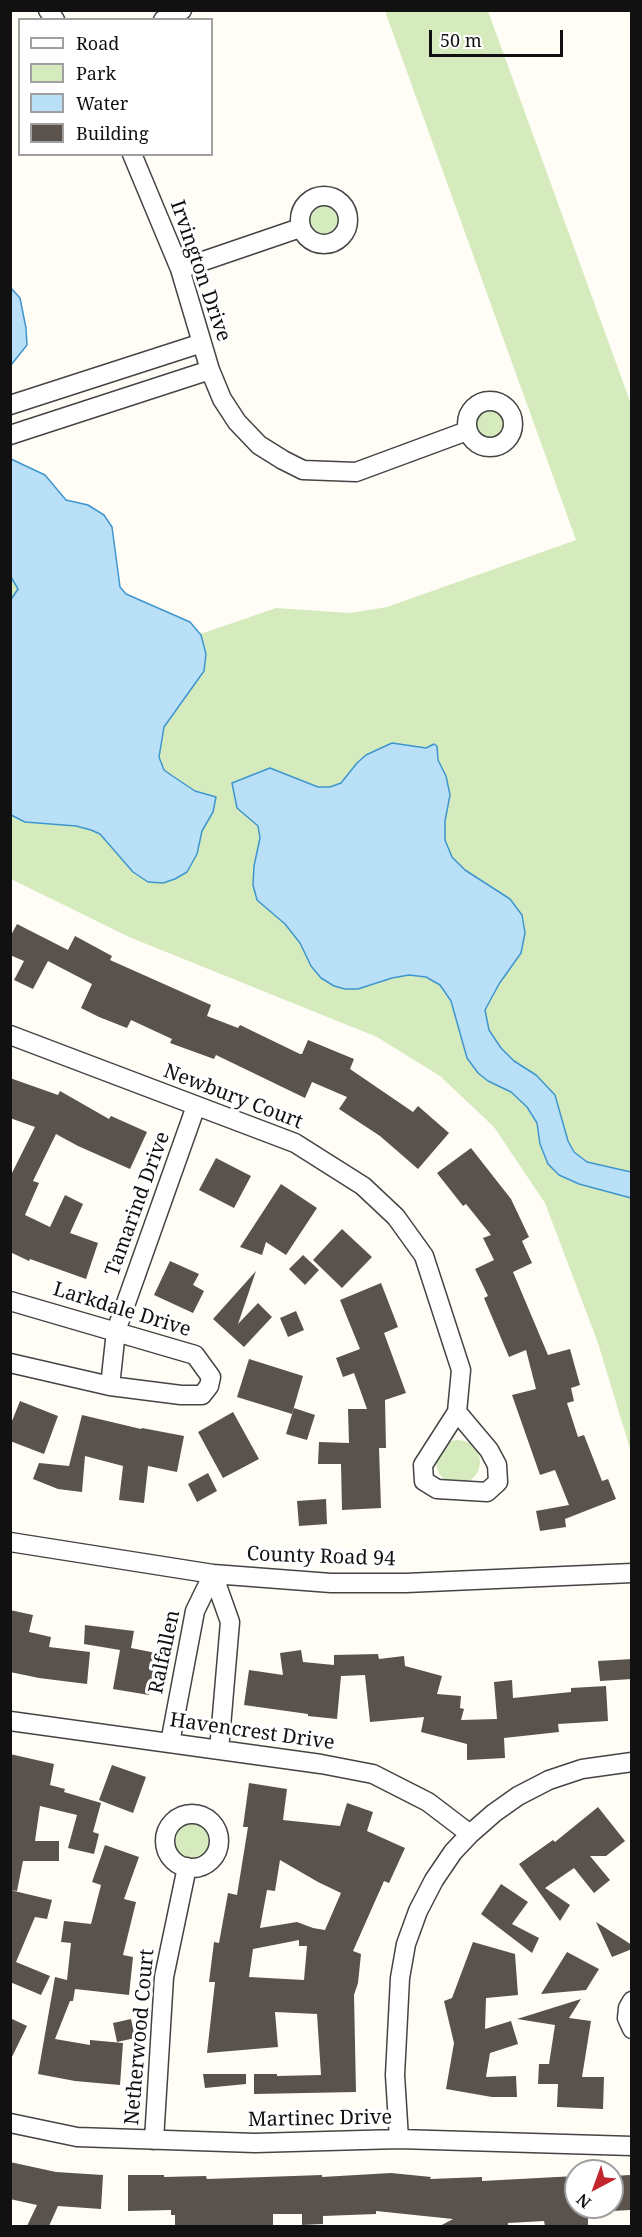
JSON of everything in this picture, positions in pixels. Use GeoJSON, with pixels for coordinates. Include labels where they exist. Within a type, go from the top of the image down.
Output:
{"type":"FeatureCollection","features":[{"type":"Feature","properties":{"kind":"street"},"geometry":{"type":"LineString","coordinates":[[167,18],[182,10]]}},
{"type":"Feature","properties":{"kind":"street","name":"Irvington Drive"},"geometry":{"type":"LineString","coordinates":[[133,156],[180,269],[210,370],[222,399],[237,422],[259,445],[303,470],[356,472],[467,431]]}},
{"type":"Feature","properties":{"kind":"street"},"geometry":{"type":"LineString","coordinates":[[180,269],[300,228]]}},
{"type":"Feature","properties":{"kind":"street"},"geometry":{"type":"LineString","coordinates":[[10,405],[202,343]]}},
{"type":"Feature","properties":{"kind":"street"},"geometry":{"type":"LineString","coordinates":[[10,435],[210,370]]}},
{"type":"Feature","properties":{"kind":"street","name":"Newbury Court"},"geometry":{"type":"LineString","coordinates":[[10,1035],[295,1143],[363,1186],[396,1217],[424,1256],[461,1370],[457,1412],[423,1465],[424,1481],[437,1489],[487,1492],[498,1482],[497,1464],[489,1450],[457,1412]]}},
{"type":"Feature","properties":{"kind":"street","name":"Tamarind Drive"},"geometry":{"type":"LineString","coordinates":[[110,1386],[116,1331],[196,1106]]}},
{"type":"Feature","properties":{"kind":"street","name":"Larkdale Drive"},"geometry":{"type":"LineString","coordinates":[[10,1301],[195,1355],[211,1377],[209,1386],[202,1395],[181,1395],[110,1386],[10,1363]]}},
{"type":"Feature","properties":{"kind":"street","name":"County Road 94"},"geometry":{"type":"LineString","coordinates":[[10,1542],[213,1574],[341,1583],[406,1583],[632,1573]]}},
{"type":"Feature","properties":{"kind":"street"},"geometry":{"type":"LineString","coordinates":[[213,1574],[230,1622],[219,1750]]}},
{"type":"Feature","properties":{"kind":"street","name":"Ralfallen"},"geometry":{"type":"LineString","coordinates":[[170,1743],[195,1611],[213,1574]]}},
{"type":"Feature","properties":{"kind":"street","name":"Havencrest Drive"},"geometry":{"type":"LineString","coordinates":[[10,1721],[321,1764],[374,1774],[428,1802],[470,1834]]}},
{"type":"Feature","properties":{"kind":"street"},"geometry":{"type":"LineString","coordinates":[[399,2139],[395,2076],[400,1978],[406,1944],[418,1911],[434,1880],[453,1852],[470,1834],[518,1796],[549,1780],[582,1769],[632,1762]]}},
{"type":"Feature","properties":{"kind":"street","name":"Netherwood Court"},"geometry":{"type":"LineString","coordinates":[[154,2140],[164,1977],[187,1867]]}},
{"type":"Feature","properties":{"kind":"street"},"geometry":{"type":"LineString","coordinates":[[632,2001],[628,2008],[627,2018],[632,2029]]}},
{"type":"Feature","properties":{"kind":"street","name":"Martinec Drive"},"geometry":{"type":"LineString","coordinates":[[10,2123],[77,2137],[255,2144],[399,2139],[632,2146]]}},
{"type":"Feature","properties":{"kind":"green space"},"geometry":{"type":"Polygon","coordinates":[[[385,11],[488,11],[631,404],[631,1452],[598,1343],[545,1203],[494,1127],[440,1076],[377,1037],[129,937],[11,879],[11,510],[122,661],[276,608],[350,613],[387,607],[576,540],[385,11]]]}},
{"type":"Feature","properties":{"kind":"green space"},"geometry":{"type":"Polygon","coordinates":[[[323,200],[332,201],[339,206],[344,213],[344,231],[339,238],[332,243],[323,244],[314,243],[307,238],[302,231],[301,222],[302,213],[307,206],[314,201],[323,200]]]}},
{"type":"Feature","properties":{"kind":"green space"},"geometry":{"type":"Polygon","coordinates":[[[489,404],[498,405],[505,410],[510,417],[510,435],[505,442],[498,447],[489,448],[480,447],[473,442],[468,435],[467,426],[468,417],[473,410],[480,405],[489,404]]]}},
{"type":"Feature","properties":{"kind":"green space"},"geometry":{"type":"Polygon","coordinates":[[[458,1440],[473,1447],[480,1462],[473,1477],[458,1484],[443,1477],[436,1462],[443,1447],[458,1440]]]}},
{"type":"Feature","properties":{"kind":"green space"},"geometry":{"type":"Polygon","coordinates":[[[190,1814],[199,1815],[206,1820],[211,1827],[211,1845],[206,1852],[199,1857],[190,1858],[181,1857],[174,1852],[169,1845],[168,1836],[169,1827],[174,1820],[181,1815],[190,1814]]]}},
{"type":"Feature","properties":{"kind":"water"},"geometry":{"type":"Polygon","coordinates":[[[11,288],[20,298],[27,345],[11,365],[11,288]]]}},
{"type":"Feature","properties":{"kind":"water"},"geometry":{"type":"Polygon","coordinates":[[[11,459],[45,475],[66,500],[88,505],[104,515],[112,527],[120,587],[126,594],[190,622],[201,635],[206,654],[204,671],[164,727],[159,757],[164,770],[171,775],[195,791],[216,797],[213,812],[202,831],[197,854],[187,872],[175,879],[163,883],[148,882],[133,872],[100,834],[91,830],[76,826],[25,822],[11,815],[10,601],[18,589],[11,577],[11,459]]]}},
{"type":"Feature","properties":{"kind":"water"},"geometry":{"type":"Polygon","coordinates":[[[392,743],[426,748],[434,744],[437,746],[438,760],[446,776],[450,795],[445,821],[445,840],[452,857],[465,870],[510,899],[522,915],[525,933],[521,953],[499,984],[485,1010],[489,1030],[501,1048],[514,1061],[536,1075],[555,1095],[568,1141],[574,1152],[587,1162],[631,1172],[631,1198],[579,1184],[559,1175],[548,1164],[540,1144],[537,1123],[527,1107],[511,1092],[488,1081],[478,1073],[467,1058],[451,1001],[440,985],[426,977],[409,975],[358,989],[334,986],[321,978],[311,966],[300,943],[285,924],[257,900],[253,885],[254,866],[260,838],[258,826],[237,808],[232,783],[270,768],[318,787],[330,787],[341,783],[366,755],[392,743]]]}},
{"type":"Feature","properties":{"kind":"building"},"geometry":{"type":"Polygon","coordinates":[[[17,924],[68,950],[75,936],[112,956],[110,960],[211,1005],[207,1016],[238,1028],[240,1025],[300,1054],[308,1040],[354,1059],[350,1069],[413,1112],[418,1106],[449,1133],[418,1169],[380,1136],[339,1109],[347,1097],[312,1082],[305,1098],[216,1055],[214,1059],[170,1043],[172,1039],[131,1020],[127,1028],[99,1017],[81,1008],[92,984],[48,961],[33,989],[14,980],[24,961],[10,955],[10,937],[17,924]]]}},
{"type":"Feature","properties":{"kind":"building"},"geometry":{"type":"Polygon","coordinates":[[[10,1078],[58,1095],[60,1091],[109,1119],[111,1116],[147,1132],[130,1169],[56,1134],[33,1181],[39,1183],[25,1215],[50,1227],[65,1195],[83,1204],[70,1233],[98,1243],[86,1279],[30,1259],[29,1261],[10,1252],[10,1177],[35,1127],[10,1118],[10,1078]]]}},
{"type":"Feature","properties":{"kind":"building"},"geometry":{"type":"Polygon","coordinates":[[[471,1148],[511,1199],[529,1237],[522,1241],[532,1263],[513,1272],[548,1355],[570,1349],[580,1385],[571,1388],[574,1401],[567,1403],[578,1437],[584,1435],[602,1481],[608,1479],[616,1499],[565,1519],[566,1527],[540,1531],[536,1511],[569,1505],[555,1470],[540,1475],[512,1395],[536,1389],[526,1350],[509,1357],[484,1298],[488,1296],[475,1269],[494,1260],[483,1238],[491,1235],[466,1204],[463,1206],[437,1173],[471,1148]]]}},
{"type":"Feature","properties":{"kind":"building"},"geometry":{"type":"Polygon","coordinates":[[[216,1158],[251,1176],[234,1208],[199,1190],[216,1158]]]}},
{"type":"Feature","properties":{"kind":"building"},"geometry":{"type":"Polygon","coordinates":[[[281,1184],[317,1208],[286,1255],[266,1242],[262,1255],[240,1247],[281,1184]]]}},
{"type":"Feature","properties":{"kind":"building"},"geometry":{"type":"Polygon","coordinates":[[[342,1229],[372,1257],[342,1288],[313,1260],[342,1229]]]}},
{"type":"Feature","properties":{"kind":"building"},"geometry":{"type":"Polygon","coordinates":[[[303,1255],[319,1270],[305,1285],[289,1269],[303,1255]]]}},
{"type":"Feature","properties":{"kind":"building"},"geometry":{"type":"Polygon","coordinates":[[[170,1261],[199,1274],[193,1285],[204,1291],[193,1313],[154,1295],[170,1261]]]}},
{"type":"Feature","properties":{"kind":"building"},"geometry":{"type":"Polygon","coordinates":[[[256,1271],[238,1324],[258,1303],[272,1317],[244,1347],[213,1319],[256,1271]]]}},
{"type":"Feature","properties":{"kind":"building"},"geometry":{"type":"Polygon","coordinates":[[[381,1283],[398,1327],[384,1333],[406,1393],[385,1400],[386,1448],[379,1448],[381,1508],[342,1510],[341,1464],[318,1464],[319,1442],[349,1443],[348,1409],[367,1409],[354,1373],[343,1377],[336,1358],[360,1349],[340,1300],[381,1283]]]}},
{"type":"Feature","properties":{"kind":"building"},"geometry":{"type":"Polygon","coordinates":[[[296,1311],[304,1330],[288,1337],[280,1318],[296,1311]]]}},
{"type":"Feature","properties":{"kind":"building"},"geometry":{"type":"Polygon","coordinates":[[[249,1359],[303,1376],[292,1414],[237,1397],[249,1359]]]}},
{"type":"Feature","properties":{"kind":"building"},"geometry":{"type":"Polygon","coordinates":[[[20,1401],[58,1416],[44,1454],[10,1441],[10,1426],[20,1401]]]}},
{"type":"Feature","properties":{"kind":"building"},"geometry":{"type":"Polygon","coordinates":[[[294,1408],[315,1415],[307,1440],[286,1434],[294,1408]]]}},
{"type":"Feature","properties":{"kind":"building"},"geometry":{"type":"Polygon","coordinates":[[[233,1412],[259,1459],[223,1478],[198,1432],[233,1412]]]}},
{"type":"Feature","properties":{"kind":"building"},"geometry":{"type":"Polygon","coordinates":[[[82,1415],[141,1429],[184,1436],[177,1472],[148,1466],[144,1503],[119,1500],[123,1466],[85,1456],[82,1492],[58,1489],[33,1479],[39,1463],[69,1466],[82,1415]]]}},
{"type":"Feature","properties":{"kind":"building"},"geometry":{"type":"Polygon","coordinates":[[[208,1473],[217,1491],[197,1502],[188,1484],[208,1473]]]}},
{"type":"Feature","properties":{"kind":"building"},"geometry":{"type":"Polygon","coordinates":[[[326,1499],[327,1524],[299,1526],[297,1501],[326,1499]]]}},
{"type":"Feature","properties":{"kind":"building"},"geometry":{"type":"Polygon","coordinates":[[[10,1610],[33,1615],[29,1632],[51,1637],[49,1647],[90,1652],[87,1684],[10,1672],[10,1610]]]}},
{"type":"Feature","properties":{"kind":"building"},"geometry":{"type":"Polygon","coordinates":[[[85,1625],[134,1631],[131,1648],[156,1653],[149,1695],[113,1689],[120,1650],[84,1644],[85,1625]]]}},
{"type":"Feature","properties":{"kind":"building"},"geometry":{"type":"Polygon","coordinates":[[[301,1650],[303,1662],[334,1665],[334,1655],[378,1654],[379,1659],[404,1656],[405,1666],[442,1676],[437,1694],[461,1696],[460,1708],[464,1709],[461,1720],[497,1719],[494,1682],[512,1680],[513,1698],[571,1692],[571,1688],[606,1686],[608,1721],[558,1724],[559,1732],[504,1738],[505,1758],[467,1760],[467,1744],[421,1732],[424,1717],[370,1722],[365,1675],[341,1676],[337,1719],[244,1705],[249,1670],[283,1675],[280,1653],[301,1650]]]}},
{"type":"Feature","properties":{"kind":"building"},"geometry":{"type":"Polygon","coordinates":[[[632,1659],[632,1679],[600,1681],[598,1661],[632,1659]]]}},
{"type":"Feature","properties":{"kind":"building"},"geometry":{"type":"Polygon","coordinates":[[[10,1754],[54,1764],[50,1785],[65,1789],[64,1792],[101,1803],[93,1832],[99,1834],[94,1854],[68,1848],[77,1815],[40,1806],[35,1841],[59,1841],[59,1861],[23,1861],[17,1891],[10,1890],[10,1754]]]}},
{"type":"Feature","properties":{"kind":"building"},"geometry":{"type":"Polygon","coordinates":[[[112,1765],[146,1777],[133,1813],[99,1800],[112,1765]]]}},
{"type":"Feature","properties":{"kind":"building"},"geometry":{"type":"Polygon","coordinates":[[[249,1783],[287,1789],[283,1820],[340,1826],[347,1803],[373,1812],[367,1831],[405,1848],[389,1883],[384,1881],[353,1951],[361,1954],[358,1983],[354,1995],[356,2092],[254,2094],[254,2074],[321,2075],[317,2014],[275,2012],[278,2047],[207,2053],[215,1982],[209,1982],[214,1942],[219,1943],[228,1893],[237,1895],[248,1827],[243,1827],[249,1783]],[[280,1860],[275,1891],[267,1890],[260,1928],[297,1922],[325,1930],[341,1893],[280,1860]],[[299,1940],[253,1949],[249,1977],[304,1980],[307,1946],[299,1946],[299,1940]]]}},
{"type":"Feature","properties":{"kind":"building"},"geometry":{"type":"Polygon","coordinates":[[[598,1807],[625,1841],[606,1856],[590,1856],[610,1880],[594,1893],[574,1868],[545,1888],[570,1905],[560,1921],[519,1864],[553,1840],[555,1842],[598,1807]]]}},
{"type":"Feature","properties":{"kind":"building"},"geometry":{"type":"Polygon","coordinates":[[[105,1845],[139,1857],[124,1899],[136,1902],[123,1955],[133,1957],[129,1995],[75,1989],[73,2001],[70,2001],[55,2039],[90,2045],[90,2040],[123,2043],[120,2085],[75,2081],[38,2074],[55,1977],[67,1980],[71,1943],[61,1942],[64,1921],[91,1924],[101,1885],[92,1882],[105,1845]]]}},
{"type":"Feature","properties":{"kind":"building"},"geometry":{"type":"Polygon","coordinates":[[[501,1884],[528,1902],[512,1924],[539,1938],[532,1953],[481,1914],[501,1884]]]}},
{"type":"Feature","properties":{"kind":"building"},"geometry":{"type":"Polygon","coordinates":[[[10,1890],[52,1900],[47,1919],[35,1917],[16,1962],[50,1976],[41,1995],[10,1982],[10,1890]]]}},
{"type":"Feature","properties":{"kind":"building"},"geometry":{"type":"Polygon","coordinates":[[[596,1922],[632,1945],[632,1949],[612,1957],[596,1922]]]}},
{"type":"Feature","properties":{"kind":"building"},"geometry":{"type":"Polygon","coordinates":[[[473,1942],[515,1954],[518,1995],[486,1998],[485,2029],[511,2021],[518,2044],[490,2053],[486,2077],[516,2076],[517,2097],[492,2097],[446,2089],[454,2043],[444,2001],[452,1998],[473,1942]]]}},
{"type":"Feature","properties":{"kind":"building"},"geometry":{"type":"Polygon","coordinates":[[[567,1952],[599,1969],[586,1990],[541,1994],[567,1952]]]}},
{"type":"Feature","properties":{"kind":"building"},"geometry":{"type":"Polygon","coordinates":[[[581,1999],[569,2018],[591,2021],[582,2077],[604,2077],[603,2109],[557,2107],[558,2084],[538,2084],[539,2064],[549,2064],[555,2025],[517,2019],[581,1999]]]}},
{"type":"Feature","properties":{"kind":"building"},"geometry":{"type":"Polygon","coordinates":[[[10,2018],[27,2026],[10,2061],[10,2018]]]}},
{"type":"Feature","properties":{"kind":"building"},"geometry":{"type":"Polygon","coordinates":[[[131,2019],[135,2038],[117,2042],[113,2023],[131,2019]]]}},
{"type":"Feature","properties":{"kind":"building"},"geometry":{"type":"Polygon","coordinates":[[[203,2074],[246,2074],[246,2084],[205,2088],[203,2074]]]}},
{"type":"Feature","properties":{"kind":"building"},"geometry":{"type":"Polygon","coordinates":[[[10,2162],[56,2172],[103,2175],[101,2209],[58,2206],[49,2226],[27,2226],[37,2205],[10,2199],[10,2162]]]}},
{"type":"Feature","properties":{"kind":"building"},"geometry":{"type":"Polygon","coordinates":[[[391,2173],[431,2177],[430,2179],[482,2177],[482,2181],[564,2177],[564,2219],[588,2219],[588,2225],[545,2226],[544,2221],[508,2223],[508,2226],[440,2226],[453,2219],[376,2211],[376,2214],[323,2216],[323,2224],[302,2225],[302,2214],[273,2214],[273,2226],[175,2226],[175,2215],[171,2215],[171,2210],[128,2211],[128,2175],[206,2176],[207,2179],[322,2175],[322,2177],[391,2173]]]}},
{"type":"Feature","properties":{"kind":"building"},"geometry":{"type":"Polygon","coordinates":[[[624,2175],[630,2175],[630,2210],[624,2210],[624,2175]]]}}]}
